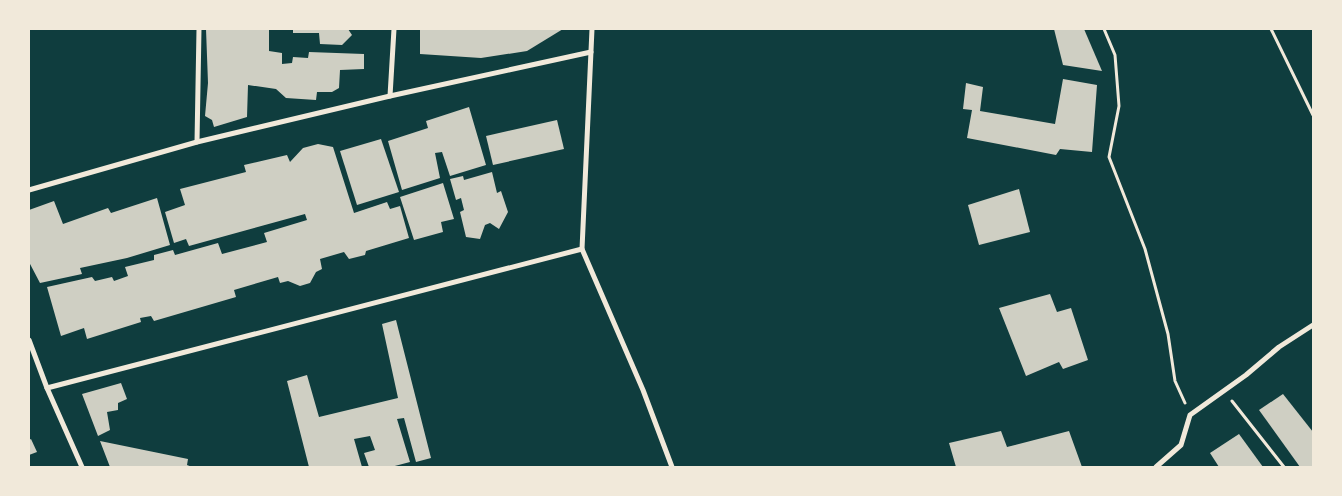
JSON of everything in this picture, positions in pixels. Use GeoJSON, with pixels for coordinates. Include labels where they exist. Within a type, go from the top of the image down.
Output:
{"type":"FeatureCollection","features":[{"type":"Feature","properties":{"kind":"street"},"geometry":{"type":"LineString","coordinates":[[197,142],[199,29]]}},
{"type":"Feature","properties":{"kind":"street"},"geometry":{"type":"LineString","coordinates":[[390,96],[394,29]]}},
{"type":"Feature","properties":{"kind":"street"},"geometry":{"type":"LineString","coordinates":[[592,29],[582,250],[643,390],[672,467]]}},
{"type":"Feature","properties":{"kind":"street"},"geometry":{"type":"LineString","coordinates":[[29,190],[197,142],[390,96],[591,52]]}},
{"type":"Feature","properties":{"kind":"street"},"geometry":{"type":"LineString","coordinates":[[47,388],[582,250]]}},
{"type":"Feature","properties":{"kind":"street"},"geometry":{"type":"LineString","coordinates":[[1156,467],[1181,446],[1190,415],[1246,375],[1279,347],[1313,325]]}},
{"type":"Feature","properties":{"kind":"street"},"geometry":{"type":"LineString","coordinates":[[29,340],[47,388],[82,467]]}},
{"type":"Feature","properties":{"kind":"path"},"geometry":{"type":"LineString","coordinates":[[1104,29],[1115,55],[1119,106],[1109,157],[1145,249],[1168,334],[1175,382],[1190,415]]}},
{"type":"Feature","properties":{"kind":"path"},"geometry":{"type":"LineString","coordinates":[[1272,29],[1313,115]]}},
{"type":"Feature","properties":{"kind":"path"},"geometry":{"type":"LineString","coordinates":[[1223,391],[1284,467]]}},
{"type":"Feature","properties":{"kind":"building"},"geometry":{"type":"Polygon","coordinates":[[[206,29],[269,29],[269,51],[282,53],[282,64],[292,63],[293,57],[308,58],[309,52],[364,54],[364,69],[340,70],[339,88],[332,92],[317,92],[316,100],[286,98],[276,89],[248,85],[247,117],[214,127],[212,120],[205,116],[208,83],[206,29]]]}},
{"type":"Feature","properties":{"kind":"building"},"geometry":{"type":"Polygon","coordinates":[[[293,29],[348,29],[352,35],[342,45],[320,44],[319,33],[293,33],[293,29]]]}},
{"type":"Feature","properties":{"kind":"building"},"geometry":{"type":"Polygon","coordinates":[[[420,29],[563,29],[527,51],[481,58],[420,54],[420,29]]]}},
{"type":"Feature","properties":{"kind":"building"},"geometry":{"type":"Polygon","coordinates":[[[1054,29],[1084,29],[1102,71],[1063,65],[1054,29]]]}},
{"type":"Feature","properties":{"kind":"building"},"geometry":{"type":"Polygon","coordinates":[[[1063,79],[1097,85],[1092,152],[1060,149],[1056,155],[967,138],[972,110],[963,109],[966,83],[983,87],[980,111],[1055,124],[1063,79]]]}},
{"type":"Feature","properties":{"kind":"building"},"geometry":{"type":"Polygon","coordinates":[[[469,107],[486,165],[450,176],[442,152],[435,153],[440,178],[402,190],[388,141],[428,128],[426,121],[469,107]]]}},
{"type":"Feature","properties":{"kind":"building"},"geometry":{"type":"Polygon","coordinates":[[[557,120],[564,149],[493,165],[486,136],[557,120]]]}},
{"type":"Feature","properties":{"kind":"building"},"geometry":{"type":"Polygon","coordinates":[[[381,139],[399,192],[357,205],[340,151],[381,139]]]}},
{"type":"Feature","properties":{"kind":"building"},"geometry":{"type":"Polygon","coordinates":[[[318,144],[333,147],[354,213],[387,202],[390,209],[400,206],[409,238],[366,251],[365,255],[349,259],[344,252],[320,259],[322,269],[316,272],[310,283],[300,286],[288,281],[280,283],[278,277],[234,290],[236,297],[154,321],[151,316],[140,318],[141,322],[87,339],[84,328],[61,336],[47,287],[92,277],[95,281],[112,277],[114,281],[128,276],[125,267],[154,260],[154,255],[173,250],[175,255],[218,243],[222,254],[267,242],[264,233],[307,220],[305,214],[189,246],[186,239],[174,243],[165,212],[185,205],[180,189],[246,172],[244,165],[287,155],[290,162],[303,148],[318,144]]]}},
{"type":"Feature","properties":{"kind":"building"},"geometry":{"type":"Polygon","coordinates":[[[492,172],[497,193],[501,191],[508,212],[499,229],[490,223],[485,225],[480,239],[466,237],[460,212],[464,210],[461,198],[456,200],[450,179],[463,176],[464,180],[492,172]]]}},
{"type":"Feature","properties":{"kind":"building"},"geometry":{"type":"Polygon","coordinates":[[[443,183],[454,219],[441,222],[443,232],[414,240],[400,197],[443,183]]]}},
{"type":"Feature","properties":{"kind":"building"},"geometry":{"type":"Polygon","coordinates":[[[1019,189],[1030,232],[979,245],[968,205],[1019,189]]]}},
{"type":"Feature","properties":{"kind":"building"},"geometry":{"type":"Polygon","coordinates":[[[157,198],[170,245],[127,258],[80,268],[82,274],[40,283],[29,262],[29,210],[54,201],[63,224],[108,208],[111,213],[157,198]]]}},
{"type":"Feature","properties":{"kind":"building"},"geometry":{"type":"Polygon","coordinates":[[[1050,294],[1057,312],[1071,308],[1088,360],[1063,369],[1059,362],[1026,376],[999,308],[1050,294]]]}},
{"type":"Feature","properties":{"kind":"building"},"geometry":{"type":"Polygon","coordinates":[[[396,320],[431,458],[416,462],[404,418],[397,419],[410,462],[391,467],[369,467],[364,453],[375,450],[370,436],[354,439],[362,467],[309,467],[287,381],[307,375],[319,417],[398,398],[382,324],[396,320]]]}},
{"type":"Feature","properties":{"kind":"building"},"geometry":{"type":"Polygon","coordinates":[[[121,383],[127,399],[118,403],[118,410],[107,412],[110,430],[98,436],[82,394],[121,383]]]}},
{"type":"Feature","properties":{"kind":"building"},"geometry":{"type":"Polygon","coordinates":[[[1283,394],[1313,432],[1313,467],[1300,467],[1259,410],[1283,394]]]}},
{"type":"Feature","properties":{"kind":"building"},"geometry":{"type":"Polygon","coordinates":[[[1001,431],[1007,447],[1069,431],[1082,467],[956,467],[949,443],[1001,431]]]}},
{"type":"Feature","properties":{"kind":"building"},"geometry":{"type":"Polygon","coordinates":[[[1239,434],[1263,467],[1219,467],[1210,453],[1239,434]]]}},
{"type":"Feature","properties":{"kind":"building"},"geometry":{"type":"Polygon","coordinates":[[[31,439],[37,452],[29,455],[29,440],[31,439]]]}},
{"type":"Feature","properties":{"kind":"building"},"geometry":{"type":"Polygon","coordinates":[[[100,441],[188,459],[187,465],[192,467],[110,467],[100,441]]]}}]}
